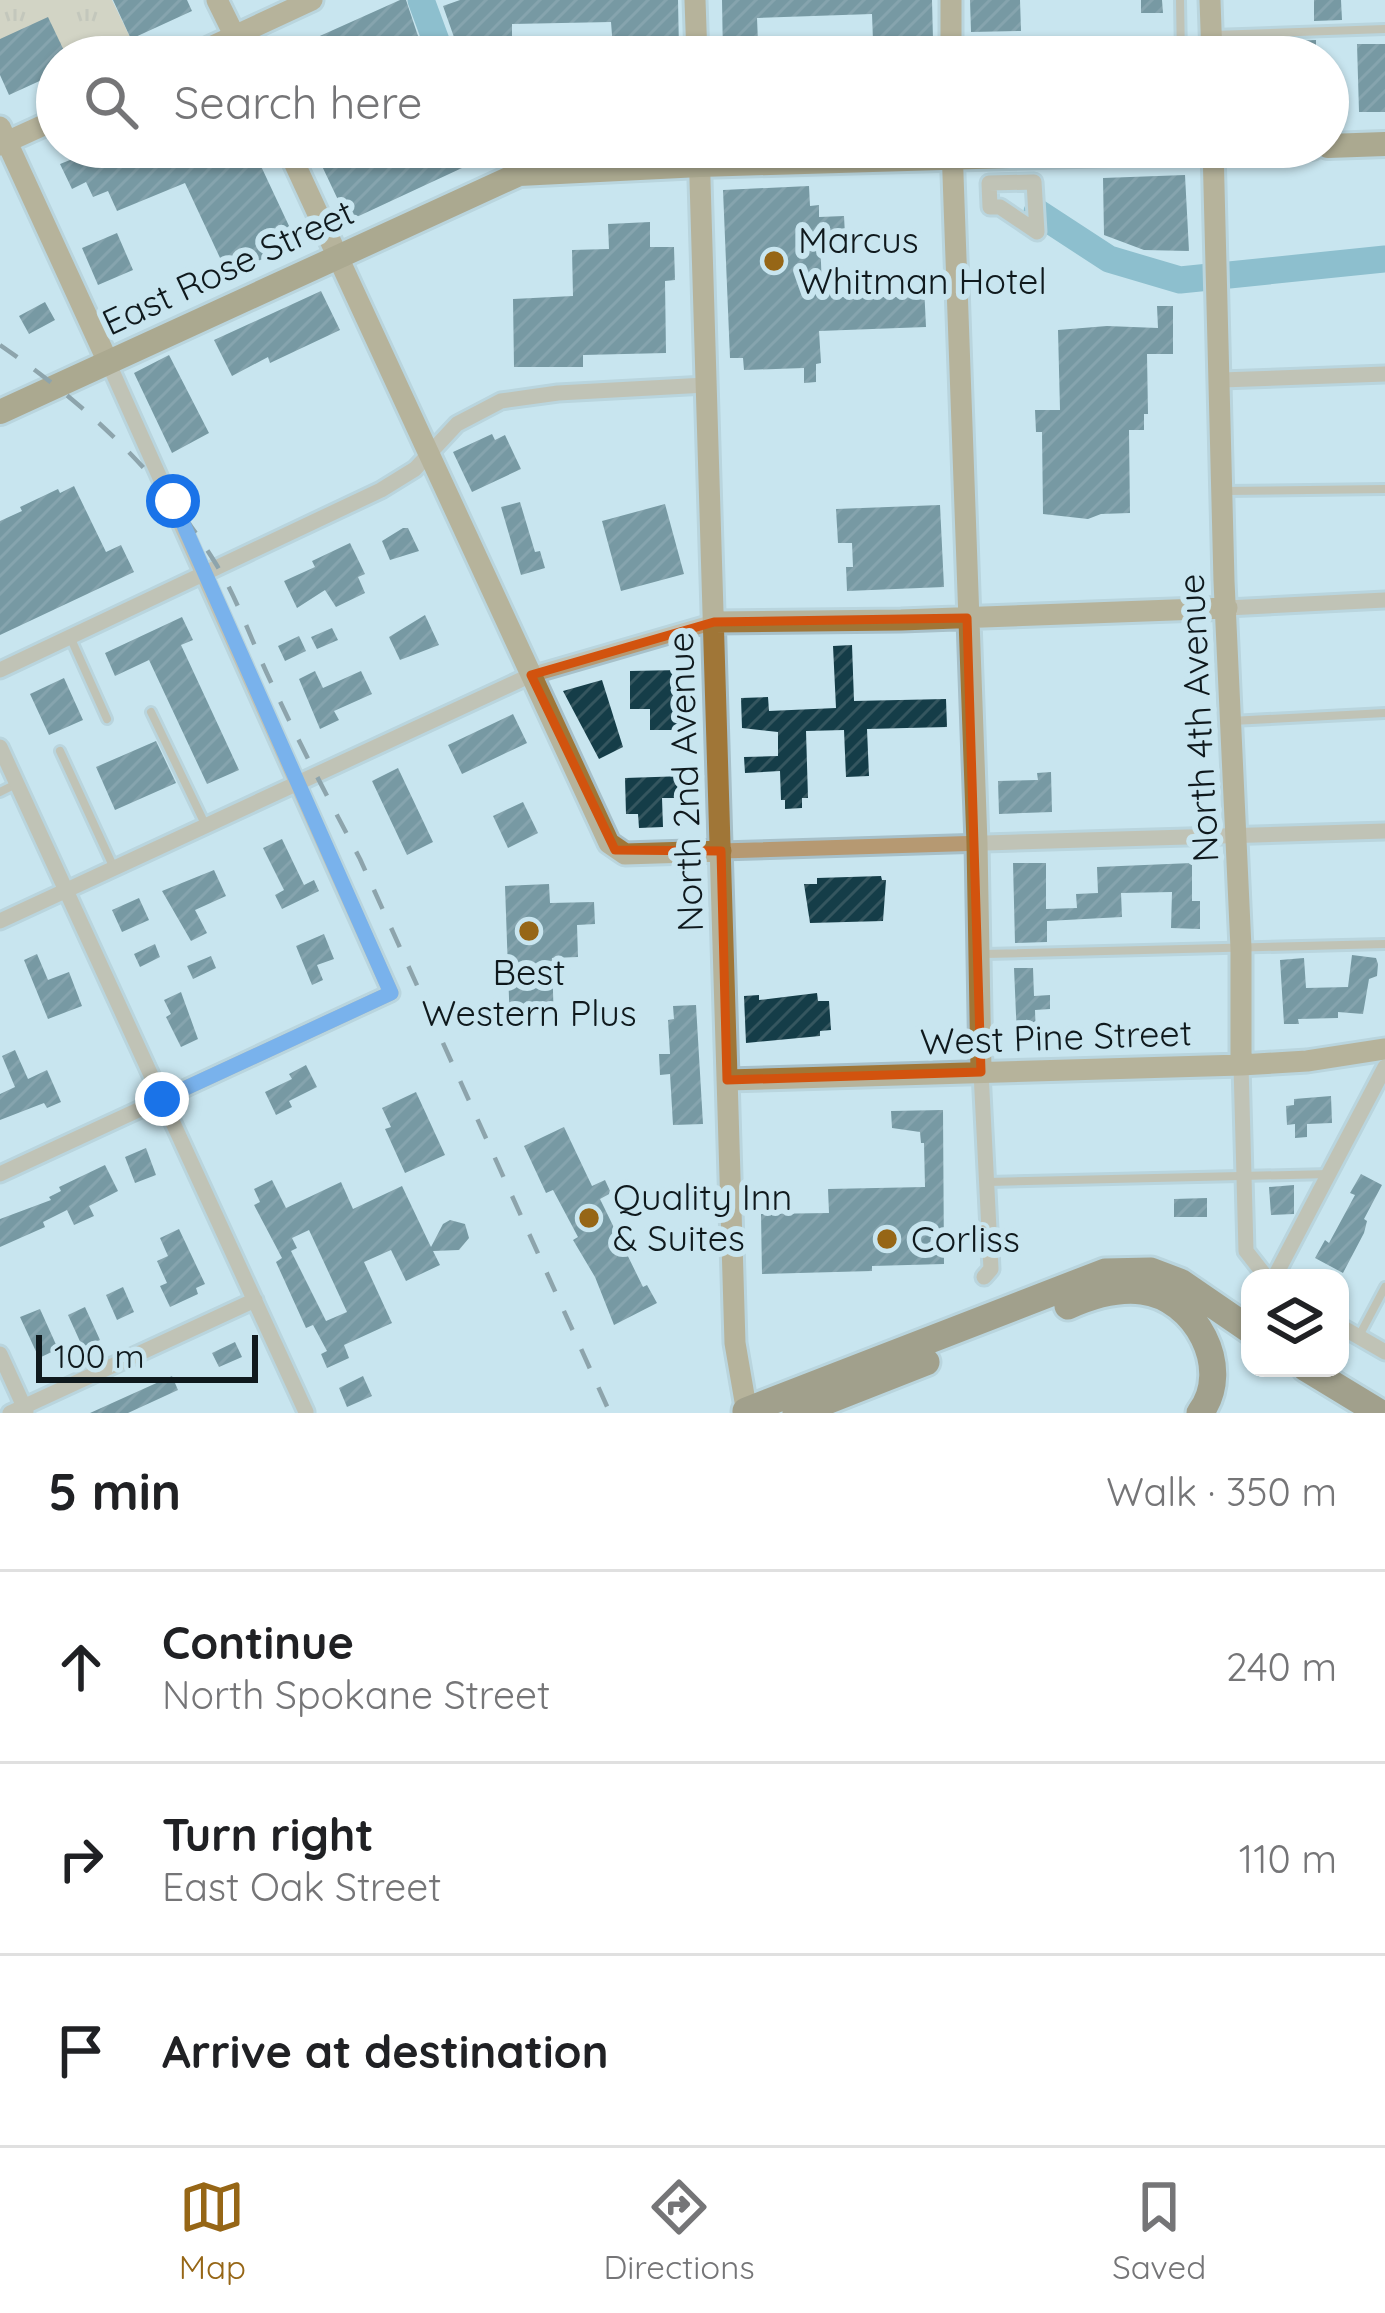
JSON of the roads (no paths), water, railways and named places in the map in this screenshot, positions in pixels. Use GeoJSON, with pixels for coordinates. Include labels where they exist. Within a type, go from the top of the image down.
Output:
{"type":"FeatureCollection","features":[{"type":"Feature","properties":{"kind":"highway"},"geometry":{"type":"LineString","coordinates":[[747,1412],[1105,1272],[1151,1271],[1180,1282],[1241,1324]]}},
{"type":"Feature","properties":{"kind":"highway"},"geometry":{"type":"LineString","coordinates":[[796,1413],[1094,1294],[1143,1290],[1176,1303],[1204,1334],[1214,1365],[1207,1404],[1200,1413]]}},
{"type":"Feature","properties":{"kind":"highway"},"geometry":{"type":"LineString","coordinates":[[1321,1377],[1380,1413]]}},
{"type":"Feature","properties":{"kind":"main road"},"geometry":{"type":"LineString","coordinates":[[1349,146],[1385,145]]}},
{"type":"Feature","properties":{"kind":"main road","name":"East Rose Street"},"geometry":{"type":"LineString","coordinates":[[0,412],[519,174],[579,168]]}},
{"type":"Feature","properties":{"kind":"street"},"geometry":{"type":"LineString","coordinates":[[217,0],[234,36],[312,0]]}},
{"type":"Feature","properties":{"kind":"street"},"geometry":{"type":"LineString","coordinates":[[695,0],[696,36]]}},
{"type":"Feature","properties":{"kind":"street"},"geometry":{"type":"LineString","coordinates":[[951,0],[951,36]]}},
{"type":"Feature","properties":{"kind":"street"},"geometry":{"type":"LineString","coordinates":[[1210,0],[1212,36]]}},
{"type":"Feature","properties":{"kind":"street"},"geometry":{"type":"LineString","coordinates":[[0,1174],[391,993],[206,573],[2,138],[36,126]]}},
{"type":"Feature","properties":{"kind":"street"},"geometry":{"type":"LineString","coordinates":[[297,168],[615,850],[625,854],[1385,831]]}},
{"type":"Feature","properties":{"kind":"street","name":"North 2nd Avenue"},"geometry":{"type":"LineString","coordinates":[[699,168],[736,1359],[747,1412]]}},
{"type":"Feature","properties":{"kind":"street"},"geometry":{"type":"LineString","coordinates":[[953,168],[991,1268],[985,1277]]}},
{"type":"Feature","properties":{"kind":"street","name":"North 4th Avenue"},"geometry":{"type":"LineString","coordinates":[[1214,168],[1241,948],[1246,1251],[1262,1269]]}},
{"type":"Feature","properties":{"kind":"street"},"geometry":{"type":"LineString","coordinates":[[1222,380],[1385,374]]}},
{"type":"Feature","properties":{"kind":"street"},"geometry":{"type":"LineString","coordinates":[[0,670],[381,490],[415,469],[457,424],[501,401],[706,385]]}},
{"type":"Feature","properties":{"kind":"street"},"geometry":{"type":"LineString","coordinates":[[0,921],[531,675],[714,622],[968,618],[1385,601]]}},
{"type":"Feature","properties":{"kind":"street"},"geometry":{"type":"LineString","coordinates":[[0,747],[306,1412]]}},
{"type":"Feature","properties":{"kind":"street","name":"West Pine Street"},"geometry":{"type":"LineString","coordinates":[[727,1080],[1241,1065],[1322,1060],[1385,1049]]}},
{"type":"Feature","properties":{"kind":"street"},"geometry":{"type":"LineString","coordinates":[[1275,1269],[1385,1067]]}},
{"type":"Feature","properties":{"kind":"street"},"geometry":{"type":"LineString","coordinates":[[0,1354],[20,1411],[255,1300]]}},
{"type":"Feature","properties":{"kind":"street"},"geometry":{"type":"LineString","coordinates":[[1349,1331],[1385,1352]]}},
{"type":"Feature","properties":{"kind":"lane"},"geometry":{"type":"LineString","coordinates":[[1180,0],[1180,36]]}},
{"type":"Feature","properties":{"kind":"lane"},"geometry":{"type":"LineString","coordinates":[[1314,36],[1385,29]]}},
{"type":"Feature","properties":{"kind":"lane"},"geometry":{"type":"LineString","coordinates":[[1223,491],[1385,490]]}},
{"type":"Feature","properties":{"kind":"lane"},"geometry":{"type":"LineString","coordinates":[[70,638],[107,719]]}},
{"type":"Feature","properties":{"kind":"lane"},"geometry":{"type":"LineString","coordinates":[[151,712],[205,826]]}},
{"type":"Feature","properties":{"kind":"lane"},"geometry":{"type":"LineString","coordinates":[[1230,722],[1385,713]]}},
{"type":"Feature","properties":{"kind":"lane"},"geometry":{"type":"LineString","coordinates":[[61,751],[114,868]]}},
{"type":"Feature","properties":{"kind":"lane"},"geometry":{"type":"LineString","coordinates":[[0,792],[17,784]]}},
{"type":"Feature","properties":{"kind":"lane"},"geometry":{"type":"LineString","coordinates":[[980,954],[1385,944]]}},
{"type":"Feature","properties":{"kind":"lane"},"geometry":{"type":"LineString","coordinates":[[988,1182],[1330,1174]]}},
{"type":"Feature","properties":{"kind":"lane"},"geometry":{"type":"LineString","coordinates":[[1359,1337],[1385,1287]]}},
{"type":"Feature","properties":{"kind":"waterway"},"geometry":{"type":"LineString","coordinates":[[421,0],[434,36]]}},
{"type":"Feature","properties":{"kind":"waterway"},"geometry":{"type":"LineString","coordinates":[[1037,212],[1109,259],[1180,280],[1385,259]]}},
{"type":"Feature","properties":{"kind":"railway"},"geometry":{"type":"LineString","coordinates":[[0,345],[120,443],[171,500],[224,578],[360,859],[610,1413]]}},
{"type":"Feature","properties":{"kind":"place","name":"Marcus Whitman Hotel"},"geometry":{"type":"Point","coordinates":[774,261]}},
{"type":"Feature","properties":{"kind":"place","name":"Best Western Plus"},"geometry":{"type":"Point","coordinates":[529,931]}},
{"type":"Feature","properties":{"kind":"place","name":"Quality Inn & Suites"},"geometry":{"type":"Point","coordinates":[589,1218]}},
{"type":"Feature","properties":{"kind":"place","name":"Corliss"},"geometry":{"type":"Point","coordinates":[887,1239]}}]}
